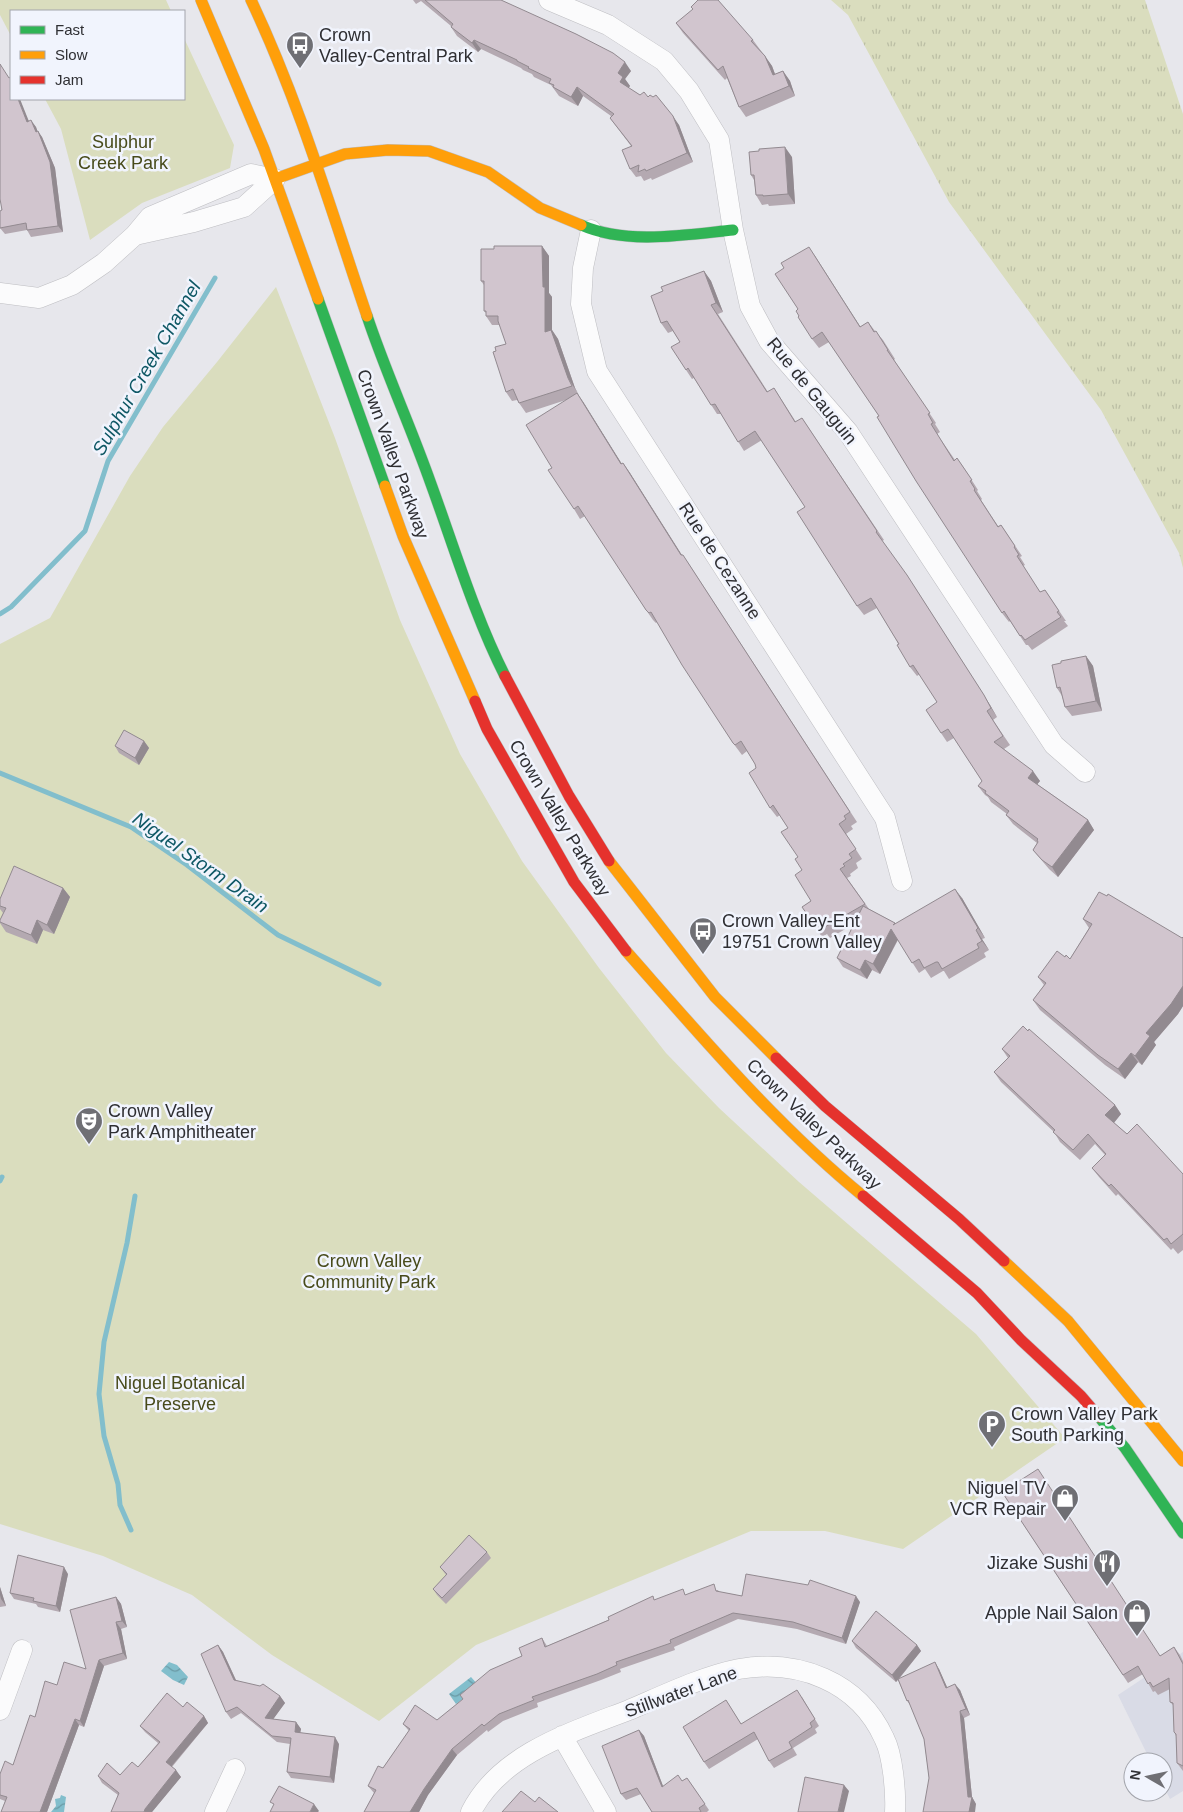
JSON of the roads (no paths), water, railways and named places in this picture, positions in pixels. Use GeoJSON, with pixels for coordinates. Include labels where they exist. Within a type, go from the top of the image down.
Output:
{"type":"FeatureCollection","features":[{"type":"Feature","properties":{"kind":"main road","name":"Crown Valley Parkway"},"geometry":{"type":"LineString","coordinates":[[201,0],[275,179],[400,527],[435,612],[487,729],[574,882],[624,949],[729,1067],[782,1123],[839,1177],[977,1294],[1021,1340],[1080,1396],[1125,1448],[1183,1533]]}},
{"type":"Feature","properties":{"kind":"main road","name":"Crown Valley Parkway"},"geometry":{"type":"LineString","coordinates":[[251,0],[266,32],[316,164],[380,354],[416,442],[498,662],[556,772],[610,863],[715,997],[825,1106],[959,1219],[1068,1322],[1183,1461]]}},
{"type":"Feature","properties":{"kind":"main road"},"geometry":{"type":"LineString","coordinates":[[275,179],[345,154],[364,151],[429,151],[488,172],[540,208],[591,230],[620,235],[659,237],[733,230]]}},
{"type":"Feature","properties":{"kind":"street","name":"Rue de Gauguin"},"geometry":{"type":"LineString","coordinates":[[549,0],[608,25],[664,61],[689,91],[719,140],[733,230],[750,306],[769,341],[848,432],[1054,745],[1085,772]]}},
{"type":"Feature","properties":{"kind":"street"},"geometry":{"type":"LineString","coordinates":[[0,293],[39,298],[72,285],[104,263],[135,235],[150,217],[251,174],[275,179]]}},
{"type":"Feature","properties":{"kind":"street"},"geometry":{"type":"LineString","coordinates":[[135,235],[194,222],[244,207],[275,179]]}},
{"type":"Feature","properties":{"kind":"street","name":"Rue de Cezanne"},"geometry":{"type":"LineString","coordinates":[[591,230],[583,268],[581,304],[597,371],[885,818],[902,881]]}},
{"type":"Feature","properties":{"kind":"street"},"geometry":{"type":"LineString","coordinates":[[0,1710],[22,1650]]}},
{"type":"Feature","properties":{"kind":"street","name":"Stillwater Lane"},"geometry":{"type":"LineString","coordinates":[[471,1812],[478,1797],[513,1764],[562,1736],[706,1679],[738,1670],[771,1666],[804,1671],[828,1679],[846,1691],[869,1712],[885,1739],[894,1779],[896,1812]]}},
{"type":"Feature","properties":{"kind":"street"},"geometry":{"type":"LineString","coordinates":[[562,1736],[606,1812]]}},
{"type":"Feature","properties":{"kind":"street"},"geometry":{"type":"LineString","coordinates":[[215,1812],[235,1769]]}},
{"type":"Feature","properties":{"kind":"water"},"geometry":{"type":"Polygon","coordinates":[[[169,1662],[177,1665],[188,1677],[184,1685],[161,1671],[169,1662]]]}},
{"type":"Feature","properties":{"kind":"water"},"geometry":{"type":"Polygon","coordinates":[[[471,1677],[480,1687],[456,1704],[449,1694],[471,1677]]]}},
{"type":"Feature","properties":{"kind":"water"},"geometry":{"type":"Polygon","coordinates":[[[61,1795],[66,1797],[64,1812],[51,1812],[56,1806],[55,1799],[60,1798],[61,1795]]]}},
{"type":"Feature","properties":{"kind":"waterway","name":"Sulphur Creek Channel"},"geometry":{"type":"LineString","coordinates":[[0,614],[11,607],[85,531],[108,461],[215,278]]}},
{"type":"Feature","properties":{"kind":"waterway","name":"Niguel Storm Drain"},"geometry":{"type":"LineString","coordinates":[[0,773],[131,827],[187,865],[278,935],[379,984]]}},
{"type":"Feature","properties":{"kind":"waterway"},"geometry":{"type":"LineString","coordinates":[[0,1181],[2,1177]]}},
{"type":"Feature","properties":{"kind":"waterway"},"geometry":{"type":"LineString","coordinates":[[131,1530],[120,1505],[118,1484],[104,1436],[99,1394],[104,1342],[127,1243],[135,1196]]}},
{"type":"Feature","properties":{"kind":"place","name":"Crown Valley-Central Park"},"geometry":{"type":"Point","coordinates":[300,69]}},
{"type":"Feature","properties":{"kind":"place","name":"Crown Valley-Ent 19751 Crown Valley"},"geometry":{"type":"Point","coordinates":[703,955]}},
{"type":"Feature","properties":{"kind":"place","name":"Crown Valley Park Amphitheater"},"geometry":{"type":"Point","coordinates":[89,1145]}},
{"type":"Feature","properties":{"kind":"place","name":"Crown Valley Park South Parking"},"geometry":{"type":"Point","coordinates":[992,1448]}},
{"type":"Feature","properties":{"kind":"place","name":"Niguel TV VCR Repair"},"geometry":{"type":"Point","coordinates":[1065,1522]}},
{"type":"Feature","properties":{"kind":"place","name":"Jizake Sushi"},"geometry":{"type":"Point","coordinates":[1107,1587]}},
{"type":"Feature","properties":{"kind":"place","name":"Apple Nail Salon"},"geometry":{"type":"Point","coordinates":[1137,1637]}},
{"type":"Feature","properties":{"kind":"park label","name":"Sulphur Creek Park"},"geometry":{"type":"Point","coordinates":[123,152]}},
{"type":"Feature","properties":{"kind":"park label","name":"Crown Valley Community Park"},"geometry":{"type":"Point","coordinates":[369,1271]}},
{"type":"Feature","properties":{"kind":"park label","name":"Niguel Botanical Preserve"},"geometry":{"type":"Point","coordinates":[180,1394]}}]}
